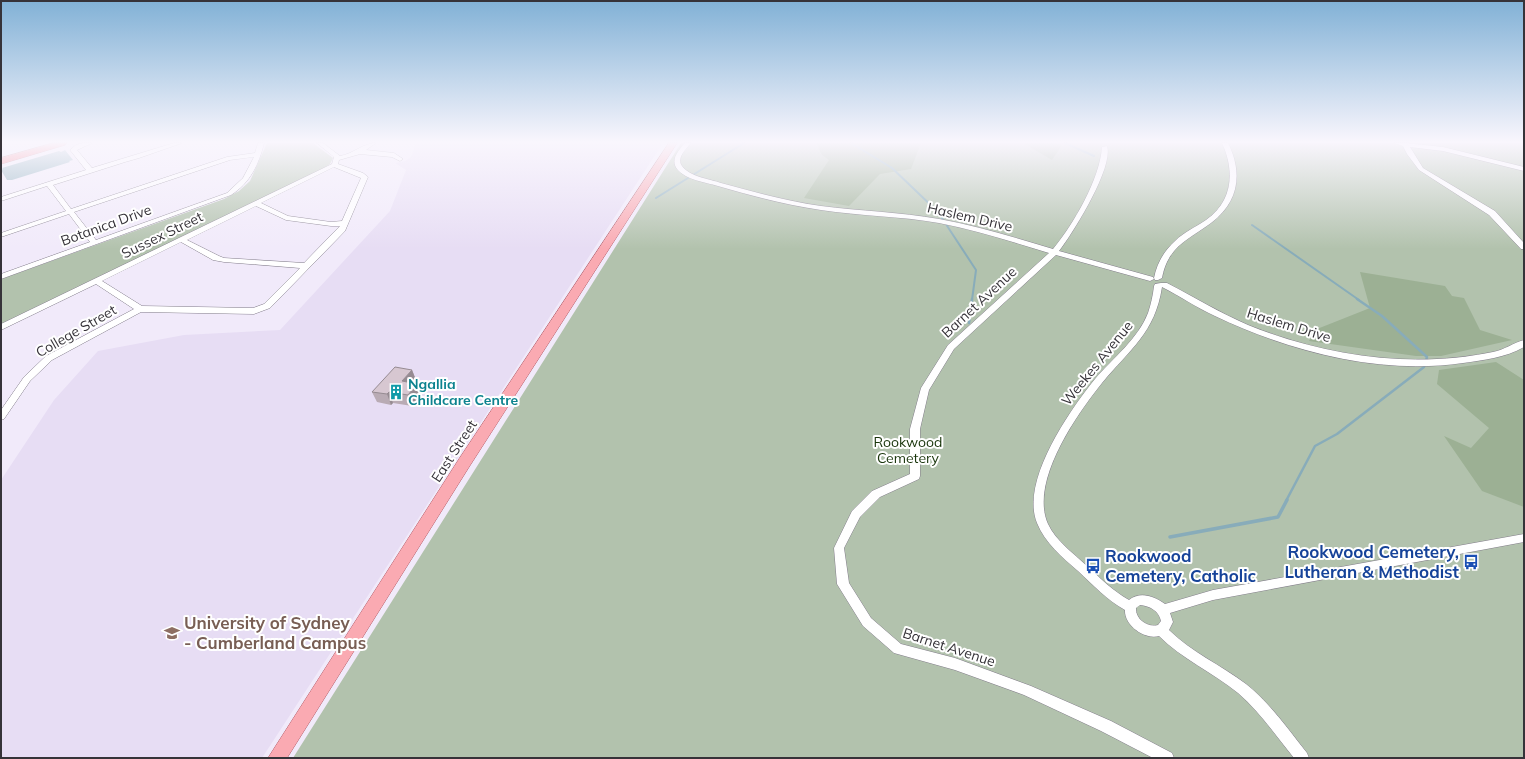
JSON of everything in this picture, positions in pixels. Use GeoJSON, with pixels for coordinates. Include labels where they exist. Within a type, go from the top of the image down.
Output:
{"type":"FeatureCollection","features":[{"type":"Feature","properties":{"kind":"main road","name":"East Street"},"geometry":{"type":"LineString","coordinates":[[277,758],[464,463],[650,178]]}},
{"type":"Feature","properties":{"kind":"street"},"geometry":{"type":"LineString","coordinates":[[1,199],[67,178]]}},
{"type":"Feature","properties":{"kind":"street"},"geometry":{"type":"LineString","coordinates":[[1,235],[169,178]]}},
{"type":"Feature","properties":{"kind":"street","name":"Botanica Drive"},"geometry":{"type":"LineString","coordinates":[[1,277],[222,197],[235,191],[246,178]]}},
{"type":"Feature","properties":{"kind":"street","name":"Sussex Street"},"geometry":{"type":"LineString","coordinates":[[1,327],[182,240],[303,178]]}},
{"type":"Feature","properties":{"kind":"street"},"geometry":{"type":"LineString","coordinates":[[96,281],[140,309],[254,311],[267,306],[337,236],[345,223],[364,178]]}},
{"type":"Feature","properties":{"kind":"street","name":"Haslem Drive"},"geometry":{"type":"LineString","coordinates":[[703,178],[778,201],[855,212],[912,217],[982,231],[1158,282],[1228,319],[1278,338],[1329,352],[1388,361],[1414,363],[1459,362],[1494,355],[1524,343]]}},
{"type":"Feature","properties":{"kind":"street","name":"Barnet Avenue"},"geometry":{"type":"LineString","coordinates":[[1097,178],[1086,205],[1072,230],[1056,252],[951,347],[927,384],[924,390],[915,429],[915,476],[876,494],[856,514],[840,548],[843,584],[867,622],[898,649],[955,664],[1027,690],[1106,726],[1167,758]]}},
{"type":"Feature","properties":{"kind":"street","name":"Weekes Avenue"},"geometry":{"type":"LineString","coordinates":[[1130,607],[1104,588],[1055,542],[1042,522],[1038,500],[1050,459],[1071,418],[1108,370],[1135,342],[1150,320],[1156,299],[1162,265],[1170,249],[1184,237],[1210,220],[1221,209],[1229,197],[1234,184],[1234,178]]}},
{"type":"Feature","properties":{"kind":"street"},"geometry":{"type":"LineString","coordinates":[[1436,178],[1469,200],[1492,212],[1524,247]]}},
{"type":"Feature","properties":{"kind":"street"},"geometry":{"type":"LineString","coordinates":[[49,184],[94,244]]}},
{"type":"Feature","properties":{"kind":"street"},"geometry":{"type":"LineString","coordinates":[[256,203],[286,218],[331,224],[345,223]]}},
{"type":"Feature","properties":{"kind":"street"},"geometry":{"type":"LineString","coordinates":[[182,240],[216,258],[224,260],[307,266]]}},
{"type":"Feature","properties":{"kind":"street","name":"College Street"},"geometry":{"type":"LineString","coordinates":[[1,417],[27,379],[49,358],[140,309]]}},
{"type":"Feature","properties":{"kind":"street"},"geometry":{"type":"LineString","coordinates":[[1163,610],[1213,595],[1524,538]]}},
{"type":"Feature","properties":{"kind":"street"},"geometry":{"type":"LineString","coordinates":[[1161,630],[1167,622],[1163,610],[1156,604],[1146,600],[1138,600],[1131,604],[1130,615],[1139,626],[1148,630],[1161,630],[1178,645],[1228,678],[1252,698],[1274,722],[1302,758]]}},
{"type":"Feature","properties":{"kind":"shaded area","name":"University of Sydney - Cumberland Campus"},"geometry":{"type":"Polygon","coordinates":[[[403,178],[640,178],[262,758],[1,758],[1,480],[54,400],[98,351],[184,335],[280,330],[390,211],[403,178]]]}},
{"type":"Feature","properties":{"kind":"green space"},"geometry":{"type":"Polygon","coordinates":[[[251,178],[302,178],[1,324],[1,279],[224,199],[239,191],[251,178]]]}},
{"type":"Feature","properties":{"kind":"green space","name":"Rookwood Cemetery"},"geometry":{"type":"Polygon","coordinates":[[[659,178],[1524,178],[1524,758],[293,758],[659,178]]]}},
{"type":"Feature","properties":{"kind":"green space"},"geometry":{"type":"Polygon","coordinates":[[[817,178],[876,178],[849,206],[804,198],[817,178]]]}},
{"type":"Feature","properties":{"kind":"green space"},"geometry":{"type":"Polygon","coordinates":[[[1360,272],[1445,286],[1452,296],[1464,298],[1480,330],[1512,340],[1441,356],[1416,356],[1309,341],[1317,329],[1370,308],[1360,272]]]}},
{"type":"Feature","properties":{"kind":"green space"},"geometry":{"type":"Polygon","coordinates":[[[1496,362],[1524,380],[1524,507],[1482,491],[1444,436],[1471,448],[1489,428],[1437,384],[1439,370],[1496,362]]]}},
{"type":"Feature","properties":{"kind":"water"},"geometry":{"type":"Polygon","coordinates":[[[6,178],[17,178],[12,180],[7,180],[6,178]]]}},
{"type":"Feature","properties":{"kind":"building"},"geometry":{"type":"Polygon","coordinates":[[[395,367],[412,370],[402,381],[417,384],[408,395],[389,392],[387,394],[372,392],[395,367]]]}},
{"type":"Feature","properties":{"kind":"waterway"},"geometry":{"type":"LineString","coordinates":[[656,198],[687,178]]}},
{"type":"Feature","properties":{"kind":"waterway"},"geometry":{"type":"LineString","coordinates":[[903,178],[938,212],[976,270],[972,300]]}},
{"type":"Feature","properties":{"kind":"waterway"},"geometry":{"type":"LineString","coordinates":[[1252,225],[1359,300]]}},
{"type":"Feature","properties":{"kind":"waterway"},"geometry":{"type":"LineString","coordinates":[[969,323],[972,299]]}},
{"type":"Feature","properties":{"kind":"waterway"},"geometry":{"type":"LineString","coordinates":[[1286,501],[1315,446],[1337,434],[1424,367],[1427,357],[1382,316],[1357,299]]}},
{"type":"Feature","properties":{"kind":"waterway"},"geometry":{"type":"LineString","coordinates":[[1170,537],[1278,517],[1287,500]]}},
{"type":"Feature","properties":{"kind":"place","name":"Ngallia Childcare Centre"},"geometry":{"type":"Point","coordinates":[396,392]}},
{"type":"Feature","properties":{"kind":"place","name":"Rookwood Cemetery, Lutheran & Methodist"},"geometry":{"type":"Point","coordinates":[1471,562]}},
{"type":"Feature","properties":{"kind":"place","name":"Rookwood Cemetery, Catholic"},"geometry":{"type":"Point","coordinates":[1093,566]}},
{"type":"Feature","properties":{"kind":"place","name":"University of Sydney - Cumberland Campus"},"geometry":{"type":"Point","coordinates":[172,633]}}]}
